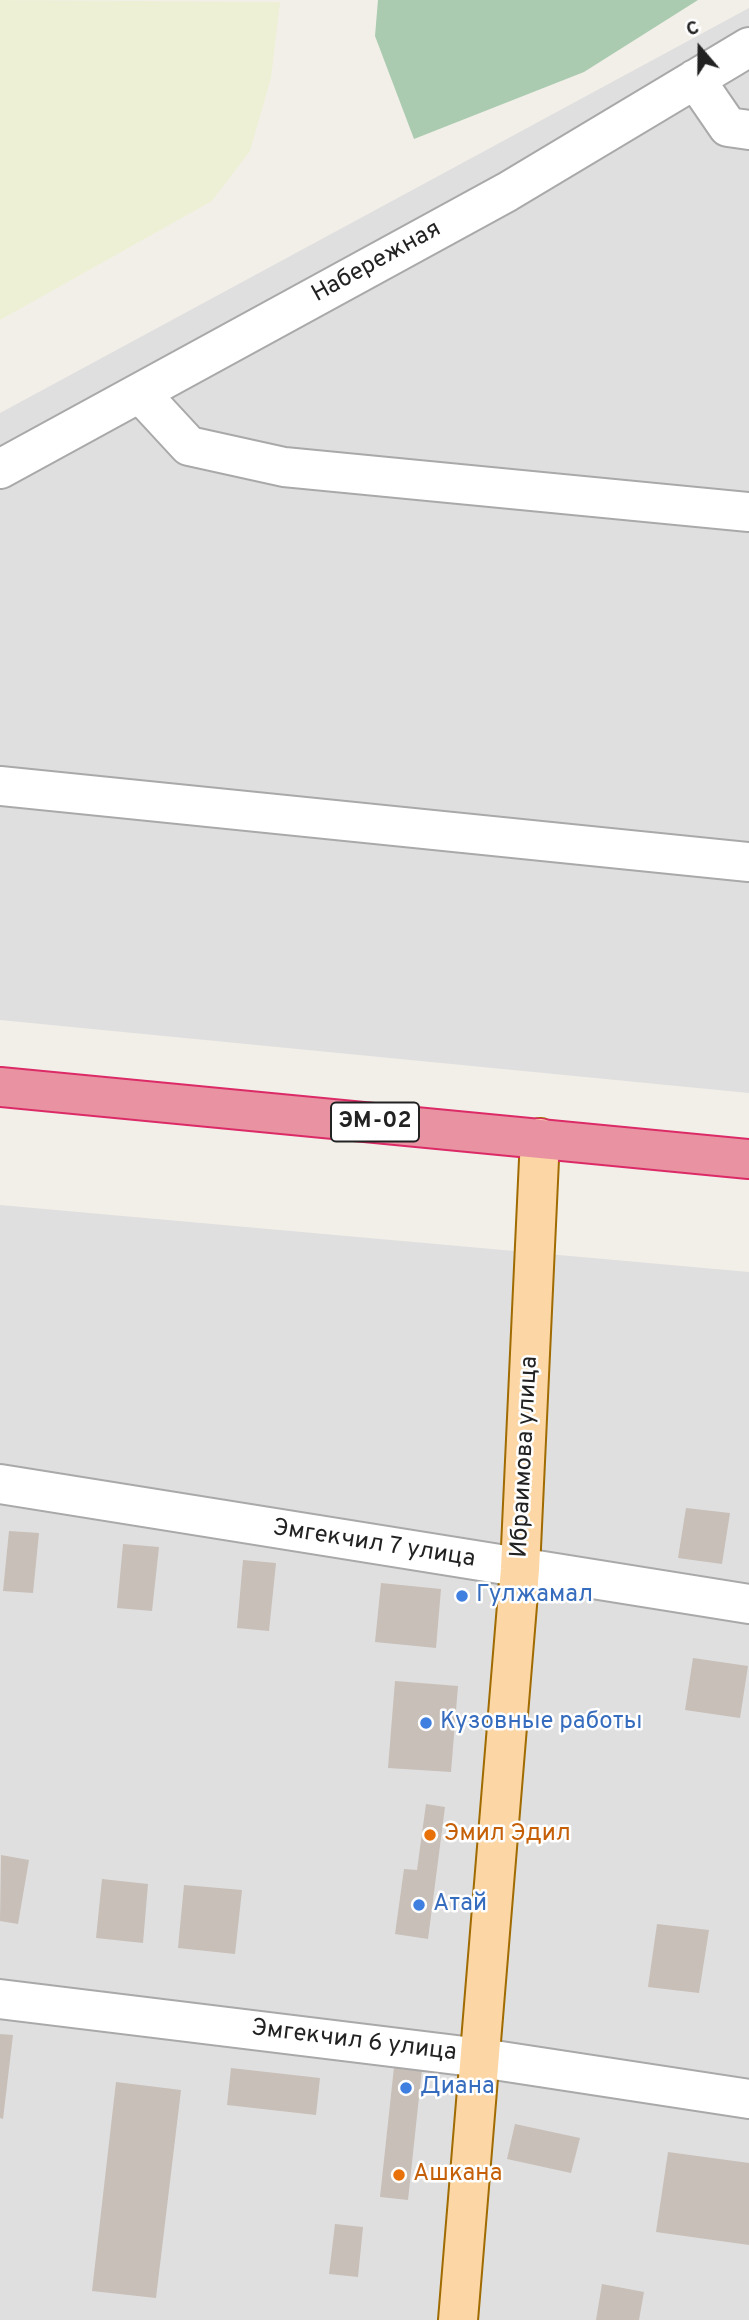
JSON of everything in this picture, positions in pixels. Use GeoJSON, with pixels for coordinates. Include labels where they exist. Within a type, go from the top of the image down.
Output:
{"type":"FeatureCollection","features":[{"type":"Feature","properties":{"kind":"highway","name":"ЭМ-02"},"geometry":{"type":"LineString","coordinates":[[0,1087],[749,1159]]}},
{"type":"Feature","properties":{"kind":"main road","name":"Ибраимова улица"},"geometry":{"type":"LineString","coordinates":[[458,2320],[520,1569],[540,1138]]}},
{"type":"Feature","properties":{"kind":"street","name":"Набережная"},"geometry":{"type":"LineString","coordinates":[[0,469],[506,192],[749,47]]}},
{"type":"Feature","properties":{"kind":"street"},"geometry":{"type":"LineString","coordinates":[[695,79],[739,129]]}},
{"type":"Feature","properties":{"kind":"street"},"geometry":{"type":"LineString","coordinates":[[140,393],[189,446],[284,467],[749,512]]}},
{"type":"Feature","properties":{"kind":"street"},"geometry":{"type":"LineString","coordinates":[[0,786],[749,862]]}},
{"type":"Feature","properties":{"kind":"street","name":"Эмгекчил 7 улица"},"geometry":{"type":"LineString","coordinates":[[0,1484],[749,1604]]}},
{"type":"Feature","properties":{"kind":"street","name":"Эмгекчил 6 улица"},"geometry":{"type":"LineString","coordinates":[[0,1999],[481,2058],[749,2099]]}},
{"type":"Feature","properties":{"kind":"shaded area"},"geometry":{"type":"Polygon","coordinates":[[[749,8],[749,1093],[0,1020],[0,413],[749,8]]]}},
{"type":"Feature","properties":{"kind":"shaded area"},"geometry":{"type":"Polygon","coordinates":[[[0,1205],[749,1272],[749,2320],[0,2320],[0,1205]]]}},
{"type":"Feature","properties":{"kind":"green space"},"geometry":{"type":"Polygon","coordinates":[[[0,0],[280,2],[271,78],[250,151],[212,201],[0,320],[0,0]]]}},
{"type":"Feature","properties":{"kind":"green space"},"geometry":{"type":"Polygon","coordinates":[[[378,0],[698,0],[584,72],[414,139],[375,36],[378,0]]]}},
{"type":"Feature","properties":{"kind":"building"},"geometry":{"type":"Polygon","coordinates":[[[686,1508],[730,1513],[722,1564],[678,1558],[686,1508]]]}},
{"type":"Feature","properties":{"kind":"building"},"geometry":{"type":"Polygon","coordinates":[[[9,1531],[39,1533],[33,1593],[3,1591],[9,1531]]]}},
{"type":"Feature","properties":{"kind":"building"},"geometry":{"type":"Polygon","coordinates":[[[123,1544],[159,1547],[152,1611],[117,1608],[123,1544]]]}},
{"type":"Feature","properties":{"kind":"building"},"geometry":{"type":"Polygon","coordinates":[[[243,1560],[276,1563],[269,1631],[237,1628],[243,1560]]]}},
{"type":"Feature","properties":{"kind":"building"},"geometry":{"type":"Polygon","coordinates":[[[381,1583],[441,1589],[436,1648],[375,1642],[381,1583]]]}},
{"type":"Feature","properties":{"kind":"building"},"geometry":{"type":"Polygon","coordinates":[[[693,1658],[748,1666],[740,1718],[685,1710],[693,1658]]]}},
{"type":"Feature","properties":{"kind":"building"},"geometry":{"type":"Polygon","coordinates":[[[395,1681],[458,1686],[451,1772],[388,1768],[395,1681]]]}},
{"type":"Feature","properties":{"kind":"building"},"geometry":{"type":"Polygon","coordinates":[[[426,1804],[445,1807],[428,1939],[395,1934],[404,1869],[417,1870],[426,1804]]]}},
{"type":"Feature","properties":{"kind":"building"},"geometry":{"type":"Polygon","coordinates":[[[1,1855],[29,1860],[18,1924],[0,1921],[1,1855]]]}},
{"type":"Feature","properties":{"kind":"building"},"geometry":{"type":"Polygon","coordinates":[[[102,1879],[148,1884],[143,1943],[96,1938],[102,1879]]]}},
{"type":"Feature","properties":{"kind":"building"},"geometry":{"type":"Polygon","coordinates":[[[184,1885],[242,1890],[235,1954],[178,1948],[184,1885]]]}},
{"type":"Feature","properties":{"kind":"building"},"geometry":{"type":"Polygon","coordinates":[[[657,1924],[709,1930],[699,1993],[648,1987],[657,1924]]]}},
{"type":"Feature","properties":{"kind":"building"},"geometry":{"type":"Polygon","coordinates":[[[0,2034],[13,2035],[3,2119],[0,2118],[0,2034]]]}},
{"type":"Feature","properties":{"kind":"building"},"geometry":{"type":"Polygon","coordinates":[[[394,2067],[422,2069],[408,2200],[380,2197],[394,2067]]]}},
{"type":"Feature","properties":{"kind":"building"},"geometry":{"type":"Polygon","coordinates":[[[231,2068],[320,2078],[316,2115],[227,2105],[231,2068]]]}},
{"type":"Feature","properties":{"kind":"building"},"geometry":{"type":"Polygon","coordinates":[[[116,2082],[181,2090],[156,2298],[92,2291],[116,2082]]]}},
{"type":"Feature","properties":{"kind":"building"},"geometry":{"type":"Polygon","coordinates":[[[515,2124],[580,2138],[571,2173],[507,2159],[515,2124]]]}},
{"type":"Feature","properties":{"kind":"building"},"geometry":{"type":"Polygon","coordinates":[[[668,2152],[749,2163],[749,2245],[656,2232],[668,2152]]]}},
{"type":"Feature","properties":{"kind":"building"},"geometry":{"type":"Polygon","coordinates":[[[335,2224],[363,2227],[358,2277],[329,2274],[335,2224]]]}},
{"type":"Feature","properties":{"kind":"building"},"geometry":{"type":"Polygon","coordinates":[[[602,2284],[644,2292],[639,2320],[596,2320],[602,2284]]]}},
{"type":"Feature","properties":{"kind":"place","name":"Гулжамал"},"geometry":{"type":"Point","coordinates":[462,1596]}},
{"type":"Feature","properties":{"kind":"place","name":"Кузовные работы"},"geometry":{"type":"Point","coordinates":[426,1723]}},
{"type":"Feature","properties":{"kind":"place","name":"Эмил Эдил"},"geometry":{"type":"Point","coordinates":[430,1835]}},
{"type":"Feature","properties":{"kind":"place","name":"Атай"},"geometry":{"type":"Point","coordinates":[419,1905]}},
{"type":"Feature","properties":{"kind":"place","name":"Диана"},"geometry":{"type":"Point","coordinates":[406,2088]}},
{"type":"Feature","properties":{"kind":"place","name":"Ашкана"},"geometry":{"type":"Point","coordinates":[399,2175]}}]}
